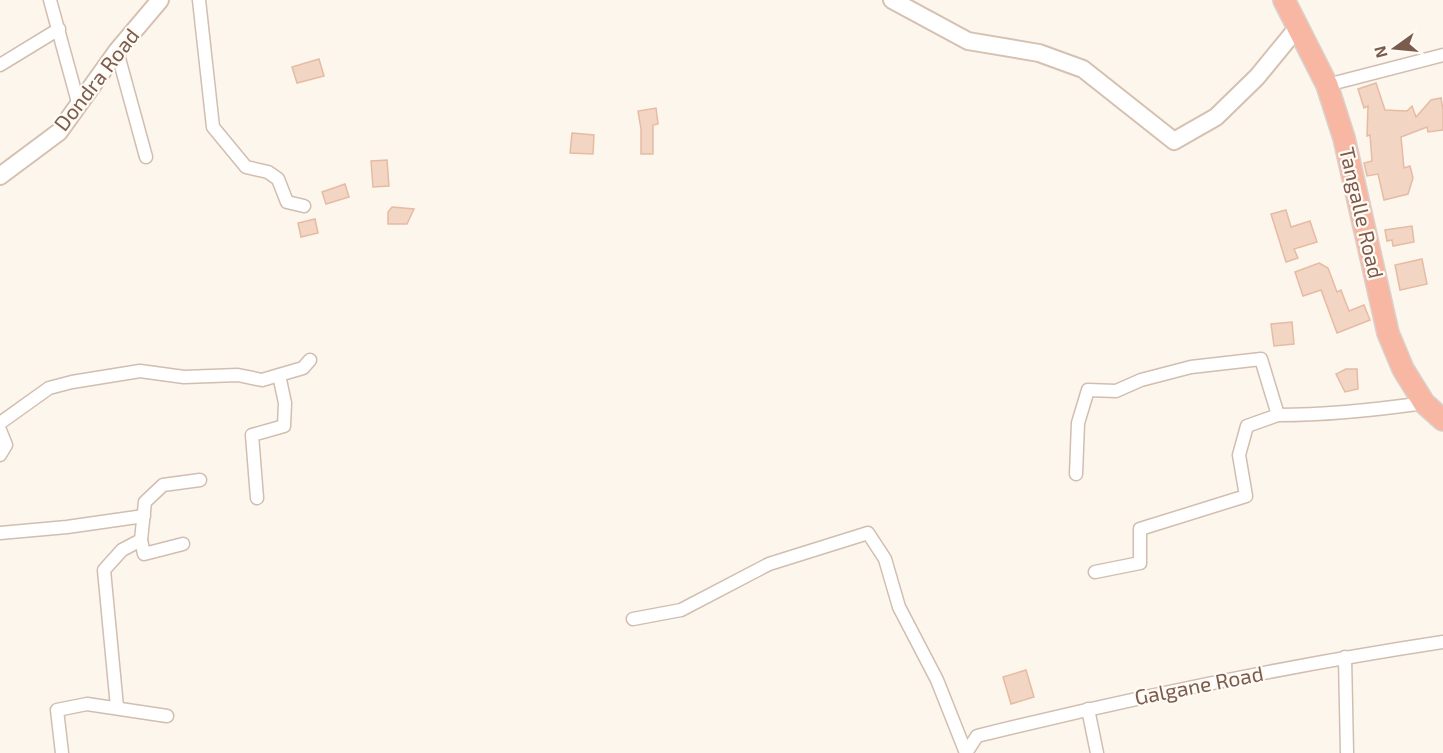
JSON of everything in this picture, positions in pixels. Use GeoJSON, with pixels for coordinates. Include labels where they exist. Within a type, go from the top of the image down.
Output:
{"type":"FeatureCollection","features":[{"type":"Feature","properties":{"kind":"highway","name":"Tangalle Road"},"geometry":{"type":"LineString","coordinates":[[1284,0],[1327,85],[1344,138],[1388,333],[1403,369],[1424,403],[1443,420]]}},
{"type":"Feature","properties":{"kind":"street"},"geometry":{"type":"LineString","coordinates":[[50,0],[79,106]]}},
{"type":"Feature","properties":{"kind":"street","name":"Dondra Road"},"geometry":{"type":"LineString","coordinates":[[0,176],[59,132],[117,51],[160,0]]}},
{"type":"Feature","properties":{"kind":"street"},"geometry":{"type":"LineString","coordinates":[[200,0],[213,127],[246,166],[268,172],[278,179],[286,202],[304,206]]}},
{"type":"Feature","properties":{"kind":"street"},"geometry":{"type":"LineString","coordinates":[[892,0],[968,41],[1039,52],[1083,69],[1173,141],[1216,117],[1257,77],[1298,27]]}},
{"type":"Feature","properties":{"kind":"street"},"geometry":{"type":"LineString","coordinates":[[0,65],[59,29]]}},
{"type":"Feature","properties":{"kind":"street"},"geometry":{"type":"LineString","coordinates":[[117,51],[146,157]]}},
{"type":"Feature","properties":{"kind":"street"},"geometry":{"type":"LineString","coordinates":[[1327,85],[1443,55]]}},
{"type":"Feature","properties":{"kind":"street"},"geometry":{"type":"LineString","coordinates":[[1076,474],[1078,423],[1088,390],[1116,391],[1141,380],[1191,367],[1261,359],[1278,415]]}},
{"type":"Feature","properties":{"kind":"street"},"geometry":{"type":"LineString","coordinates":[[0,423],[49,388],[72,382],[140,371],[184,377],[238,375],[262,380],[303,368],[310,360]]}},
{"type":"Feature","properties":{"kind":"street"},"geometry":{"type":"LineString","coordinates":[[257,498],[252,435],[284,426],[285,403],[279,375]]}},
{"type":"Feature","properties":{"kind":"street"},"geometry":{"type":"LineString","coordinates":[[1095,572],[1140,563],[1140,529],[1246,496],[1239,455],[1247,426],[1278,415],[1355,412],[1424,403]]}},
{"type":"Feature","properties":{"kind":"street"},"geometry":{"type":"LineString","coordinates":[[0,429],[6,445],[0,455]]}},
{"type":"Feature","properties":{"kind":"street"},"geometry":{"type":"LineString","coordinates":[[183,544],[144,554],[141,540],[145,502],[163,485],[201,480]]}},
{"type":"Feature","properties":{"kind":"street"},"geometry":{"type":"LineString","coordinates":[[0,533],[67,527],[144,516]]}},
{"type":"Feature","properties":{"kind":"street"},"geometry":{"type":"LineString","coordinates":[[633,619],[681,610],[769,564],[868,533],[885,559],[899,607],[937,680],[966,753]]}},
{"type":"Feature","properties":{"kind":"street"},"geometry":{"type":"LineString","coordinates":[[117,707],[104,570],[122,550],[141,540]]}},
{"type":"Feature","properties":{"kind":"street","name":"Galgane Road"},"geometry":{"type":"LineString","coordinates":[[966,753],[977,736],[1088,709],[1345,657],[1443,642]]}},
{"type":"Feature","properties":{"kind":"street"},"geometry":{"type":"LineString","coordinates":[[1345,657],[1347,753]]}},
{"type":"Feature","properties":{"kind":"street"},"geometry":{"type":"LineString","coordinates":[[62,753],[57,710],[87,704],[167,716]]}},
{"type":"Feature","properties":{"kind":"street"},"geometry":{"type":"LineString","coordinates":[[1088,709],[1098,753]]}},
{"type":"Feature","properties":{"kind":"building"},"geometry":{"type":"Polygon","coordinates":[[[319,59],[324,76],[297,83],[292,67],[319,59]]]}},
{"type":"Feature","properties":{"kind":"building"},"geometry":{"type":"Polygon","coordinates":[[[1376,83],[1385,110],[1407,111],[1412,106],[1416,117],[1431,100],[1441,98],[1443,110],[1443,130],[1428,132],[1427,127],[1401,137],[1404,168],[1410,166],[1413,178],[1408,194],[1384,200],[1378,174],[1367,176],[1364,163],[1372,161],[1370,135],[1367,136],[1368,106],[1364,108],[1358,89],[1376,83]]]}},
{"type":"Feature","properties":{"kind":"building"},"geometry":{"type":"Polygon","coordinates":[[[656,108],[658,124],[653,125],[653,154],[641,154],[638,111],[656,108]]]}},
{"type":"Feature","properties":{"kind":"building"},"geometry":{"type":"Polygon","coordinates":[[[572,133],[594,135],[593,154],[570,153],[572,133]]]}},
{"type":"Feature","properties":{"kind":"building"},"geometry":{"type":"Polygon","coordinates":[[[387,160],[389,186],[373,187],[371,161],[387,160]]]}},
{"type":"Feature","properties":{"kind":"building"},"geometry":{"type":"Polygon","coordinates":[[[345,184],[349,197],[326,204],[322,192],[345,184]]]}},
{"type":"Feature","properties":{"kind":"building"},"geometry":{"type":"Polygon","coordinates":[[[392,207],[414,209],[407,224],[388,224],[388,212],[392,207]]]}},
{"type":"Feature","properties":{"kind":"building"},"geometry":{"type":"Polygon","coordinates":[[[1286,210],[1291,227],[1310,221],[1317,242],[1294,249],[1298,258],[1286,262],[1271,214],[1286,210]]]}},
{"type":"Feature","properties":{"kind":"building"},"geometry":{"type":"Polygon","coordinates":[[[315,219],[318,233],[301,237],[298,223],[315,219]]]}},
{"type":"Feature","properties":{"kind":"building"},"geometry":{"type":"Polygon","coordinates":[[[1412,226],[1414,242],[1393,246],[1392,240],[1387,241],[1385,230],[1412,226]]]}},
{"type":"Feature","properties":{"kind":"building"},"geometry":{"type":"Polygon","coordinates":[[[1422,259],[1427,284],[1400,290],[1395,265],[1422,259]]]}},
{"type":"Feature","properties":{"kind":"building"},"geometry":{"type":"Polygon","coordinates":[[[1319,263],[1328,268],[1337,292],[1341,290],[1349,311],[1364,305],[1370,320],[1337,333],[1321,290],[1303,296],[1295,272],[1319,263]]]}},
{"type":"Feature","properties":{"kind":"building"},"geometry":{"type":"Polygon","coordinates":[[[1292,322],[1294,344],[1274,346],[1271,324],[1292,322]]]}},
{"type":"Feature","properties":{"kind":"building"},"geometry":{"type":"Polygon","coordinates":[[[1346,369],[1357,369],[1358,389],[1345,392],[1336,374],[1346,369]]]}},
{"type":"Feature","properties":{"kind":"building"},"geometry":{"type":"Polygon","coordinates":[[[1026,670],[1034,697],[1011,704],[1003,677],[1026,670]]]}}]}
